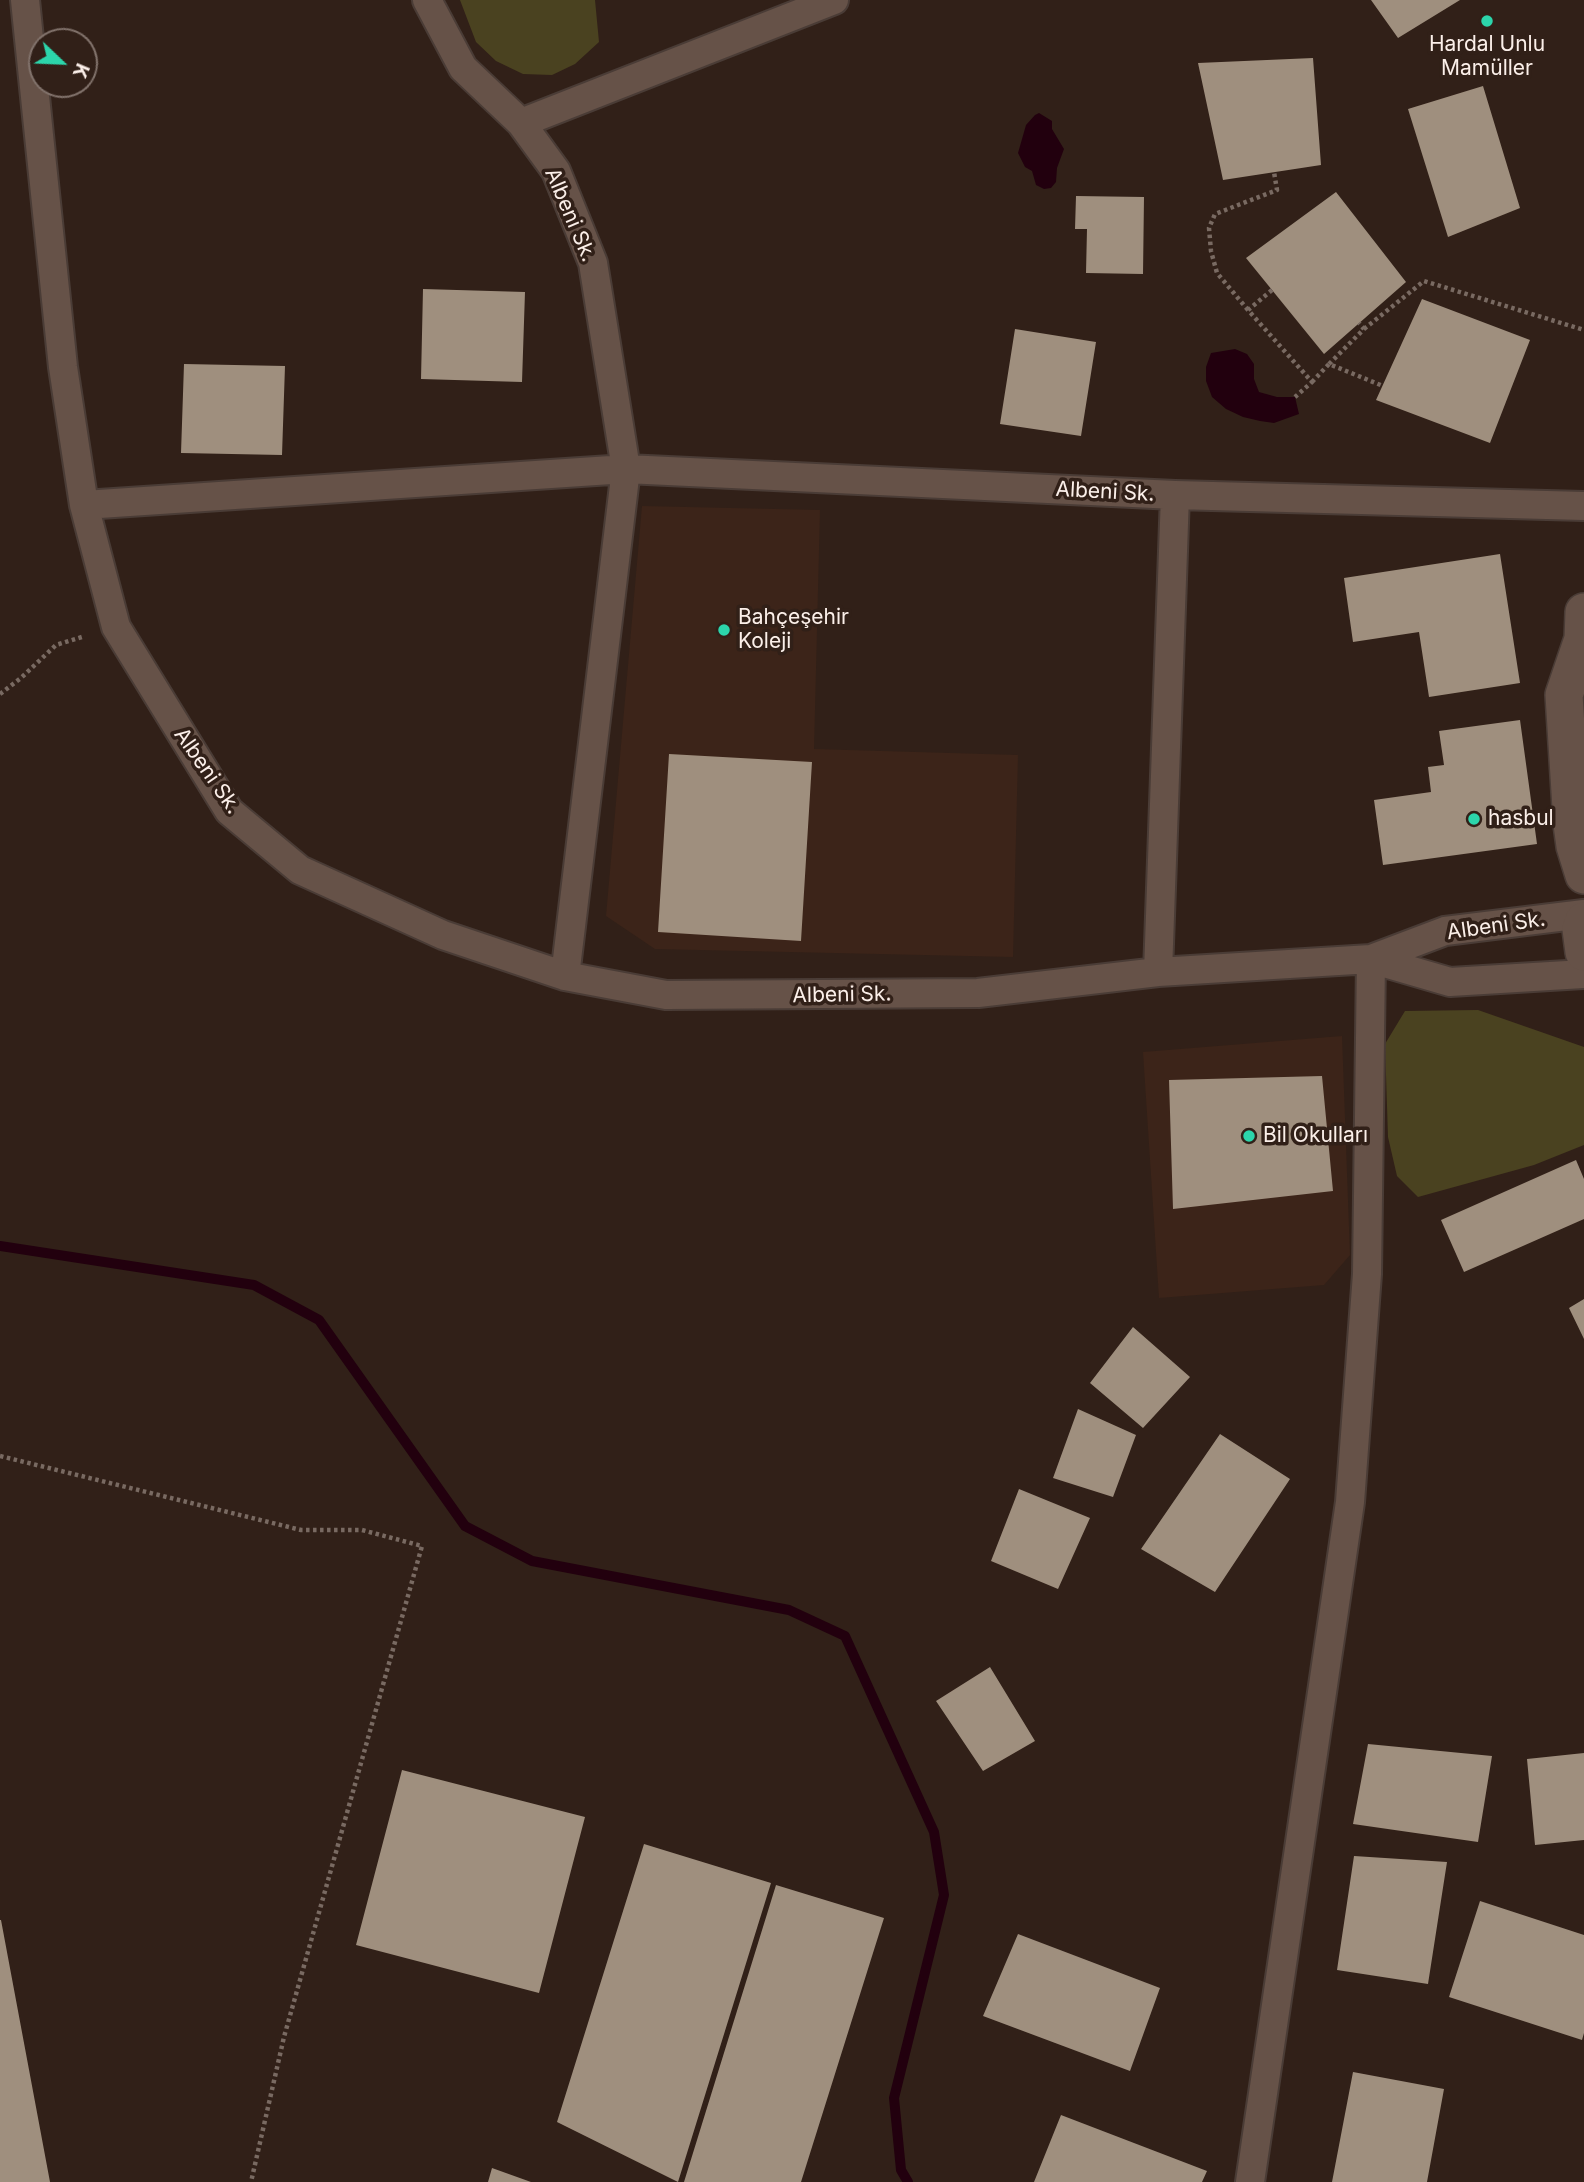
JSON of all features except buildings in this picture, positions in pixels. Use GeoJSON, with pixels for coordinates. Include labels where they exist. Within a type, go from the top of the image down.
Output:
{"type":"FeatureCollection","features":[{"type":"Feature","properties":{"kind":"street","name":"Albeni Sk."},"geometry":{"type":"LineString","coordinates":[[24,0],[63,367],[84,505],[116,627],[229,811],[300,870],[443,934],[565,976],[666,995],[978,993],[1158,972],[1371,959],[1445,931],[1584,915]]}},
{"type":"Feature","properties":{"kind":"street","name":"Albeni Sk."},"geometry":{"type":"LineString","coordinates":[[427,0],[463,68],[521,123],[555,171],[593,263],[626,469],[565,976]]}},
{"type":"Feature","properties":{"kind":"street"},"geometry":{"type":"LineString","coordinates":[[521,123],[834,0]]}},
{"type":"Feature","properties":{"kind":"street","name":"Albeni Sk."},"geometry":{"type":"LineString","coordinates":[[84,505],[626,469],[1175,495],[1584,506]]}},
{"type":"Feature","properties":{"kind":"street"},"geometry":{"type":"LineString","coordinates":[[1158,972],[1175,495]]}},
{"type":"Feature","properties":{"kind":"street"},"geometry":{"type":"LineString","coordinates":[[1583,632],[1564,695],[1572,824],[1575,846],[1584,875]]}},
{"type":"Feature","properties":{"kind":"street"},"geometry":{"type":"LineString","coordinates":[[1584,921],[1581,929],[1584,953]]}},
{"type":"Feature","properties":{"kind":"street","name":"Albeni Sk."},"geometry":{"type":"LineString","coordinates":[[1371,959],[1450,982],[1584,974]]}},
{"type":"Feature","properties":{"kind":"street"},"geometry":{"type":"LineString","coordinates":[[1251,2182],[1350,1502],[1367,1274],[1371,959]]}},
{"type":"Feature","properties":{"kind":"path"},"geometry":{"type":"LineString","coordinates":[[1273,172],[1277,190],[1215,214],[1209,228],[1211,251],[1217,273],[1312,382]]}},
{"type":"Feature","properties":{"kind":"path"},"geometry":{"type":"LineString","coordinates":[[1295,397],[1364,330],[1424,281],[1584,330]]}},
{"type":"Feature","properties":{"kind":"path"},"geometry":{"type":"LineString","coordinates":[[1248,310],[1272,290]]}},
{"type":"Feature","properties":{"kind":"path"},"geometry":{"type":"LineString","coordinates":[[1359,323],[1364,330]]}},
{"type":"Feature","properties":{"kind":"path"},"geometry":{"type":"LineString","coordinates":[[1329,364],[1383,386]]}},
{"type":"Feature","properties":{"kind":"path"},"geometry":{"type":"LineString","coordinates":[[0,694],[56,645],[116,627]]}},
{"type":"Feature","properties":{"kind":"path"},"geometry":{"type":"LineString","coordinates":[[0,1456],[301,1530],[362,1530],[422,1546],[284,2037],[251,2182]]}},
{"type":"Feature","properties":{"kind":"shaded area"},"geometry":{"type":"Polygon","coordinates":[[[460,0],[595,0],[599,42],[575,64],[552,75],[523,74],[496,61],[476,42],[460,0]]]}},
{"type":"Feature","properties":{"kind":"shaded area"},"geometry":{"type":"Polygon","coordinates":[[[1039,113],[1052,121],[1052,129],[1064,149],[1057,168],[1056,182],[1051,188],[1044,189],[1036,185],[1032,171],[1025,167],[1018,153],[1026,125],[1039,113]]]}},
{"type":"Feature","properties":{"kind":"shaded area"},"geometry":{"type":"Polygon","coordinates":[[[1235,349],[1247,354],[1254,364],[1254,379],[1259,392],[1277,397],[1295,397],[1299,414],[1274,423],[1260,421],[1226,409],[1212,397],[1206,381],[1206,367],[1211,353],[1235,349]]]}},
{"type":"Feature","properties":{"kind":"shaded area","name":"Bahçeşehir Koleji"},"geometry":{"type":"Polygon","coordinates":[[[642,506],[820,510],[814,749],[1018,755],[1013,957],[655,949],[606,916],[642,506]]]}},
{"type":"Feature","properties":{"kind":"shaded area"},"geometry":{"type":"Polygon","coordinates":[[[1478,1010],[1584,1047],[1584,1145],[1534,1165],[1418,1197],[1397,1176],[1388,1137],[1385,1044],[1405,1011],[1478,1010]]]}},
{"type":"Feature","properties":{"kind":"shaded area"},"geometry":{"type":"Polygon","coordinates":[[[1342,1036],[1350,1255],[1324,1285],[1159,1298],[1143,1052],[1342,1036]]]}},
{"type":"Feature","properties":{"kind":"waterway"},"geometry":{"type":"LineString","coordinates":[[0,1246],[254,1285],[319,1320],[465,1526],[532,1561],[789,1610],[845,1636],[934,1832],[944,1895],[894,2098],[901,2170],[908,2182]]}},
{"type":"Feature","properties":{"kind":"place","name":"Hardal Unlu Mamüller"},"geometry":{"type":"Point","coordinates":[1487,21]}},
{"type":"Feature","properties":{"kind":"place","name":"Bahçeşehir Koleji"},"geometry":{"type":"Point","coordinates":[724,630]}},
{"type":"Feature","properties":{"kind":"place","name":"hasbul"},"geometry":{"type":"Point","coordinates":[1474,819]}},
{"type":"Feature","properties":{"kind":"place","name":"Bil Okulları"},"geometry":{"type":"Point","coordinates":[1249,1136]}}]}
